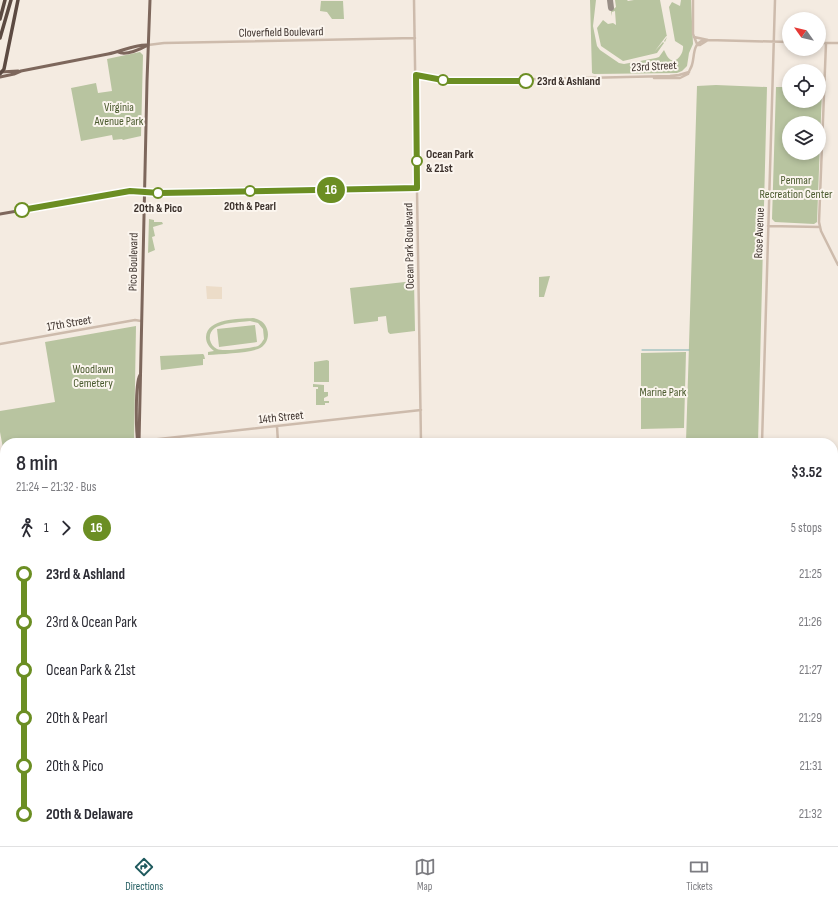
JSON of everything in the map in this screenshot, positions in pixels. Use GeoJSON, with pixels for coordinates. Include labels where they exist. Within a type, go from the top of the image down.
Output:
{"type":"FeatureCollection","features":[{"type":"Feature","properties":{"kind":"highway"},"geometry":{"type":"LineString","coordinates":[[0,19],[5,0]]}},
{"type":"Feature","properties":{"kind":"highway"},"geometry":{"type":"LineString","coordinates":[[0,38],[11,0]]}},
{"type":"Feature","properties":{"kind":"highway"},"geometry":{"type":"LineString","coordinates":[[1,74],[18,0]]}},
{"type":"Feature","properties":{"kind":"main road","name":"Pico Boulevard"},"geometry":{"type":"LineString","coordinates":[[138,438],[141,378],[141,321],[149,0]]}},
{"type":"Feature","properties":{"kind":"main road","name":"Cloverfield Boulevard"},"geometry":{"type":"LineString","coordinates":[[1,74],[148,45]]}},
{"type":"Feature","properties":{"kind":"main road","name":"Cloverfield Boulevard"},"geometry":{"type":"LineString","coordinates":[[1,74],[14,74],[20,71]]}},
{"type":"Feature","properties":{"kind":"main road"},"geometry":{"type":"LineString","coordinates":[[0,214],[126,192],[144,192]]}},
{"type":"Feature","properties":{"kind":"street","name":"Ocean Park Boulevard"},"geometry":{"type":"LineString","coordinates":[[414,0],[421,438]]}},
{"type":"Feature","properties":{"kind":"street"},"geometry":{"type":"LineString","coordinates":[[693,0],[694,37],[697,45]]}},
{"type":"Feature","properties":{"kind":"street","name":"Rose Avenue"},"geometry":{"type":"LineString","coordinates":[[762,438],[775,0]]}},
{"type":"Feature","properties":{"kind":"street"},"geometry":{"type":"LineString","coordinates":[[694,37],[704,40],[782,42]]}},
{"type":"Feature","properties":{"kind":"street","name":"Cloverfield Boulevard"},"geometry":{"type":"LineString","coordinates":[[148,45],[164,43],[415,38]]}},
{"type":"Feature","properties":{"kind":"street"},"geometry":{"type":"LineString","coordinates":[[697,45],[699,42],[704,40]]}},
{"type":"Feature","properties":{"kind":"street"},"geometry":{"type":"LineString","coordinates":[[697,45],[700,45],[708,40]]}},
{"type":"Feature","properties":{"kind":"street"},"geometry":{"type":"LineString","coordinates":[[826,43],[838,43]]}},
{"type":"Feature","properties":{"kind":"street","name":"23rd Street"},"geometry":{"type":"LineString","coordinates":[[416,75],[448,81],[678,78],[685,76],[689,72],[697,45]]}},
{"type":"Feature","properties":{"kind":"street"},"geometry":{"type":"LineString","coordinates":[[826,56],[820,227],[838,265]]}},
{"type":"Feature","properties":{"kind":"street"},"geometry":{"type":"LineString","coordinates":[[768,226],[820,227]]}},
{"type":"Feature","properties":{"kind":"street","name":"17th Street"},"geometry":{"type":"LineString","coordinates":[[0,344],[135,320],[141,321]]}},
{"type":"Feature","properties":{"kind":"street","name":"14th Street"},"geometry":{"type":"LineString","coordinates":[[168,438],[421,410]]}},
{"type":"Feature","properties":{"kind":"street"},"geometry":{"type":"LineString","coordinates":[[278,426],[278,438]]}},
{"type":"Feature","properties":{"kind":"green space"},"geometry":{"type":"Polygon","coordinates":[[[590,0],[596,0],[593,26],[597,46],[600,50],[619,63],[624,64],[659,57],[664,50],[670,59],[675,60],[678,58],[682,53],[683,46],[675,41],[669,7],[672,2],[680,6],[681,0],[691,0],[693,44],[689,53],[687,66],[682,71],[677,73],[592,73],[590,0]]]}},
{"type":"Feature","properties":{"kind":"green space"},"geometry":{"type":"Polygon","coordinates":[[[615,0],[660,0],[667,35],[655,51],[663,42],[664,43],[657,53],[623,61],[601,46],[597,28],[603,20],[608,24],[613,23],[616,25],[615,11],[612,12],[612,16],[611,11],[616,7],[615,0]]]}},
{"type":"Feature","properties":{"kind":"green space"},"geometry":{"type":"Polygon","coordinates":[[[321,1],[343,1],[344,19],[332,19],[327,12],[320,11],[321,1]]]}},
{"type":"Feature","properties":{"kind":"green space","name":"Virginia Avenue Park"},"geometry":{"type":"Polygon","coordinates":[[[140,52],[143,55],[141,136],[123,140],[113,140],[112,135],[81,141],[71,88],[96,83],[98,93],[112,91],[107,59],[140,52]]]}},
{"type":"Feature","properties":{"kind":"green space"},"geometry":{"type":"Polygon","coordinates":[[[716,85],[767,87],[758,438],[686,438],[697,86],[716,85]]]}},
{"type":"Feature","properties":{"kind":"green space","name":"Penmar Recreation Center"},"geometry":{"type":"Polygon","coordinates":[[[776,87],[782,87],[782,108],[821,108],[821,116],[782,116],[782,160],[819,160],[817,222],[814,224],[775,222],[772,219],[776,87]]]}},
{"type":"Feature","properties":{"kind":"green space"},"geometry":{"type":"Polygon","coordinates":[[[149,219],[154,220],[154,222],[162,222],[163,224],[153,227],[155,236],[152,237],[155,250],[148,253],[149,219]]]}},
{"type":"Feature","properties":{"kind":"green space"},"geometry":{"type":"Polygon","coordinates":[[[550,276],[544,297],[539,297],[539,277],[550,276]]]}},
{"type":"Feature","properties":{"kind":"green space"},"geometry":{"type":"Polygon","coordinates":[[[414,281],[415,331],[390,334],[388,332],[386,316],[378,317],[378,321],[354,324],[350,288],[414,281]]]}},
{"type":"Feature","properties":{"kind":"green space"},"geometry":{"type":"Polygon","coordinates":[[[253,318],[262,321],[268,332],[268,338],[261,348],[234,353],[208,355],[208,352],[214,351],[208,345],[206,339],[208,331],[212,326],[232,319],[253,318]],[[250,321],[218,326],[213,329],[210,334],[211,343],[214,347],[220,350],[258,346],[264,339],[263,329],[258,323],[250,321]]]}},
{"type":"Feature","properties":{"kind":"green space"},"geometry":{"type":"Polygon","coordinates":[[[255,325],[257,342],[219,347],[217,329],[255,325]]]}},
{"type":"Feature","properties":{"kind":"green space","name":"Woodlawn Cemetery"},"geometry":{"type":"Polygon","coordinates":[[[136,326],[134,438],[1,438],[0,411],[55,402],[45,342],[136,326]]]}},
{"type":"Feature","properties":{"kind":"green space","name":"Marine Park"},"geometry":{"type":"Polygon","coordinates":[[[686,352],[684,428],[641,429],[641,353],[686,352]]]}},
{"type":"Feature","properties":{"kind":"green space"},"geometry":{"type":"Polygon","coordinates":[[[203,354],[205,359],[203,359],[203,365],[161,370],[160,356],[203,354]]]}},
{"type":"Feature","properties":{"kind":"green space"},"geometry":{"type":"Polygon","coordinates":[[[329,361],[329,382],[314,382],[314,362],[329,361]]]}},
{"type":"Feature","properties":{"kind":"green space"},"geometry":{"type":"Polygon","coordinates":[[[313,384],[324,385],[324,392],[328,392],[328,396],[324,398],[324,401],[329,401],[329,403],[325,403],[325,405],[316,405],[316,389],[318,389],[318,387],[313,387],[313,384]]]}},
{"type":"Feature","properties":{"kind":"shaded area"},"geometry":{"type":"Polygon","coordinates":[[[206,286],[222,287],[222,299],[207,299],[206,286]]]}},
{"type":"Feature","properties":{"kind":"waterway"},"geometry":{"type":"LineString","coordinates":[[642,350],[689,350]]}},
{"type":"Feature","properties":{"kind":"taxiway"},"geometry":{"type":"LineString","coordinates":[[610,0],[611,8]]}},
{"type":"Feature","properties":{"kind":"bus line","name":"16"},"geometry":{"type":"LineString","coordinates":[[22,210],[133,191],[160,193],[417,188],[416,75],[448,81],[526,81]]}},
{"type":"Feature","properties":{"kind":"place","name":"23rd & Ashland"},"geometry":{"type":"Point","coordinates":[526,81]}},
{"type":"Feature","properties":{"kind":"place","name":"Ocean Park & 21st"},"geometry":{"type":"Point","coordinates":[417,161]}},
{"type":"Feature","properties":{"kind":"place","name":"20th & Pearl"},"geometry":{"type":"Point","coordinates":[250,191]}},
{"type":"Feature","properties":{"kind":"place","name":"20th & Pico"},"geometry":{"type":"Point","coordinates":[158,193]}}]}
